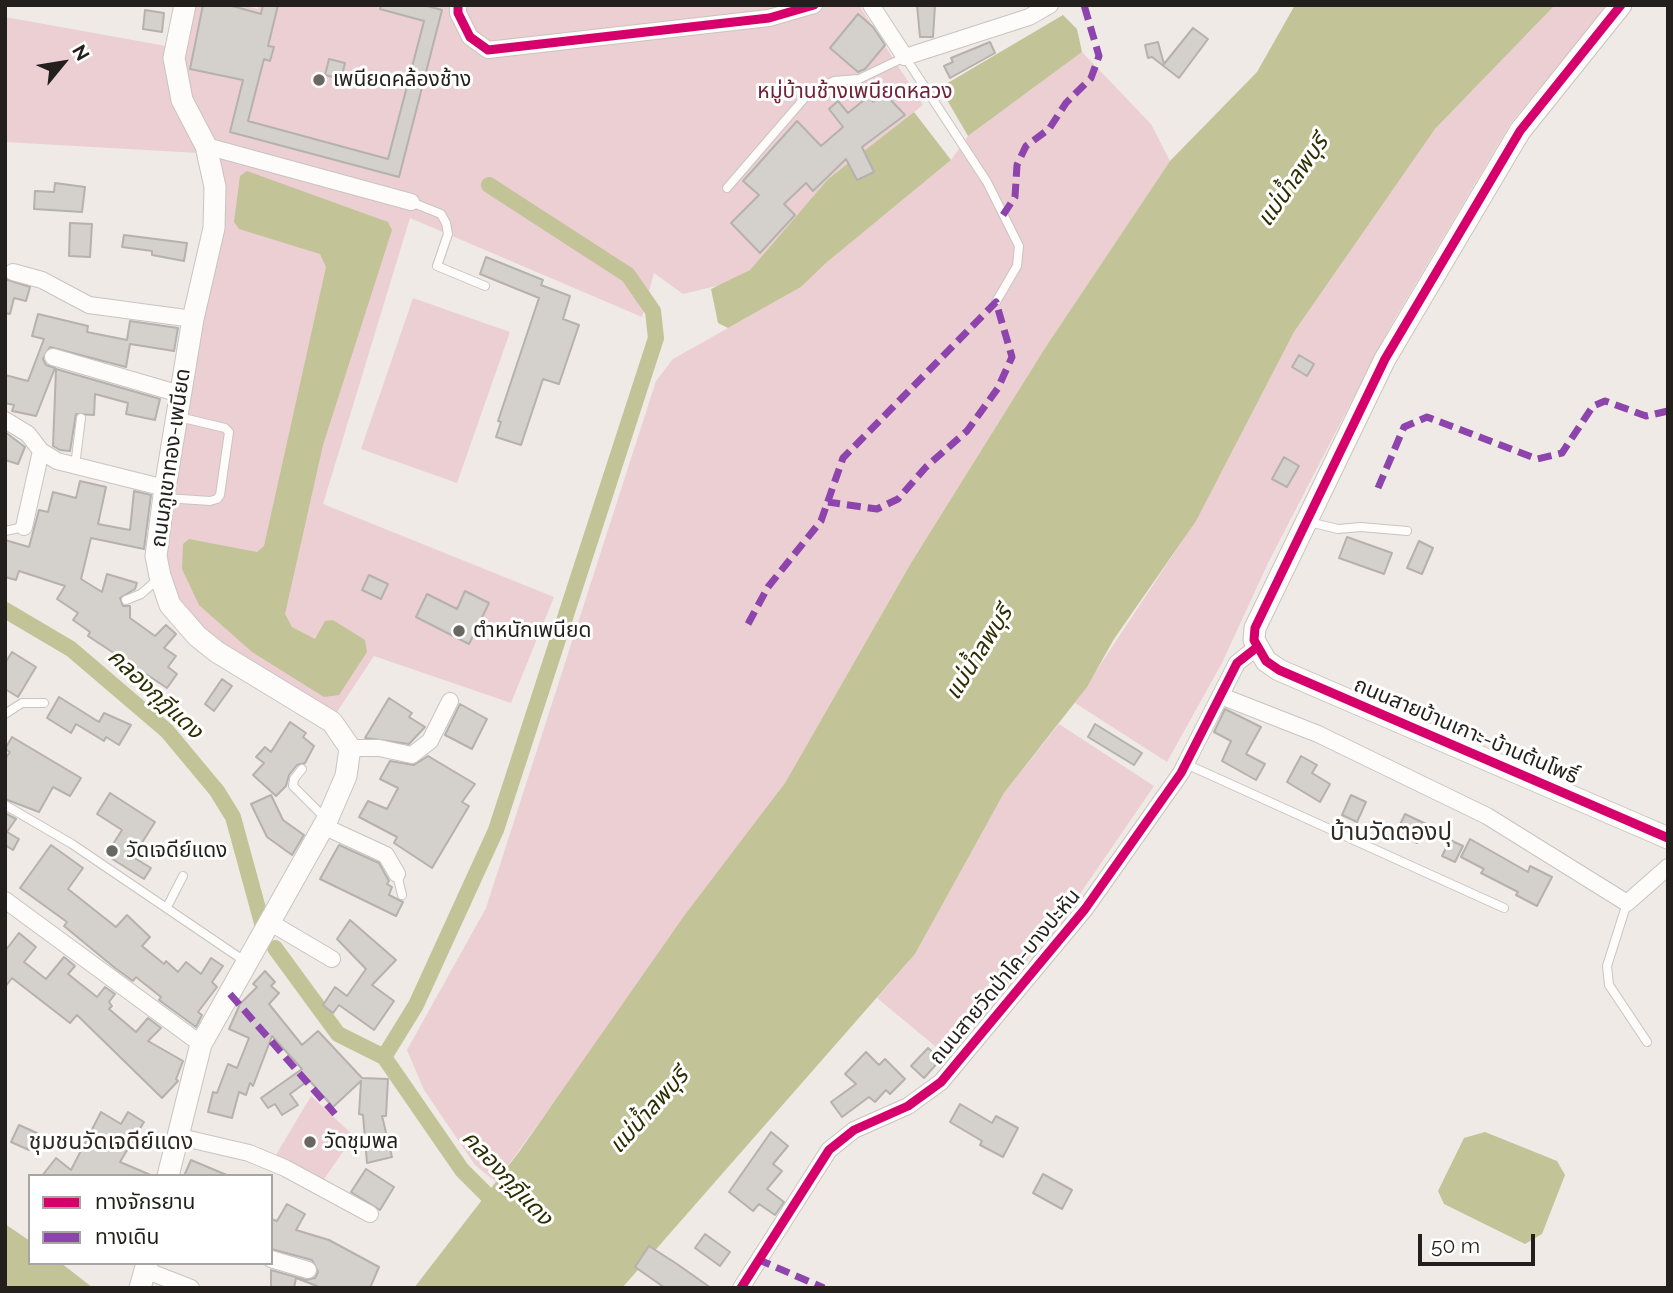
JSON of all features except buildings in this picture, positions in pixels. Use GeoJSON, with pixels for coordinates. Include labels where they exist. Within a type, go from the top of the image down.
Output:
{"type":"FeatureCollection","features":[{"type":"Feature","properties":{"kind":"main road","name":"ถนนภูเขาทอง-เพนียด"},"geometry":{"type":"LineString","coordinates":[[185,5],[174,58],[182,100],[206,146],[215,187],[214,228],[192,318],[164,493],[156,556],[160,576],[170,605],[197,636],[217,652],[332,722],[350,748]]}},
{"type":"Feature","properties":{"kind":"main road"},"geometry":{"type":"LineString","coordinates":[[1256,648],[1255,628],[1385,359],[1520,131],[1621,5]]}},
{"type":"Feature","properties":{"kind":"main road","name":"ถนนสายบ้านเกาะ-บ้านต้นโพธิ์"},"geometry":{"type":"LineString","coordinates":[[1256,648],[1279,670],[1668,838]]}},
{"type":"Feature","properties":{"kind":"main road"},"geometry":{"type":"LineString","coordinates":[[167,1174],[201,1044],[268,930],[325,823],[346,776],[350,748]]}},
{"type":"Feature","properties":{"kind":"street"},"geometry":{"type":"LineString","coordinates":[[458,5],[458,13],[470,37],[488,50],[769,19],[814,5]]}},
{"type":"Feature","properties":{"kind":"street"},"geometry":{"type":"LineString","coordinates":[[871,5],[905,57],[1029,17],[1050,5]]}},
{"type":"Feature","properties":{"kind":"street"},"geometry":{"type":"LineString","coordinates":[[206,146],[411,202]]}},
{"type":"Feature","properties":{"kind":"street"},"geometry":{"type":"LineString","coordinates":[[13,272],[41,280],[89,305],[192,318]]}},
{"type":"Feature","properties":{"kind":"street"},"geometry":{"type":"LineString","coordinates":[[53,357],[92,371],[180,394]]}},
{"type":"Feature","properties":{"kind":"street"},"geometry":{"type":"LineString","coordinates":[[5,420],[28,434],[41,451],[57,460],[164,493]]}},
{"type":"Feature","properties":{"kind":"street"},"geometry":{"type":"LineString","coordinates":[[24,527],[41,451]]}},
{"type":"Feature","properties":{"kind":"street","name":"ถนนสายวัดป่าโค-บางปะหัน"},"geometry":{"type":"LineString","coordinates":[[741,1288],[829,1150],[854,1129],[908,1105],[941,1082],[1085,909],[1186,764],[1237,663],[1256,648]]}},
{"type":"Feature","properties":{"kind":"street"},"geometry":{"type":"LineString","coordinates":[[1221,696],[1318,734],[1487,816],[1628,903],[1668,867]]}},
{"type":"Feature","properties":{"kind":"street"},"geometry":{"type":"LineString","coordinates":[[350,748],[379,748],[412,755],[430,741],[450,701]]}},
{"type":"Feature","properties":{"kind":"street"},"geometry":{"type":"LineString","coordinates":[[325,823],[386,855],[397,874]]}},
{"type":"Feature","properties":{"kind":"street"},"geometry":{"type":"LineString","coordinates":[[5,900],[201,1044]]}},
{"type":"Feature","properties":{"kind":"street"},"geometry":{"type":"LineString","coordinates":[[268,930],[332,959]]}},
{"type":"Feature","properties":{"kind":"street"},"geometry":{"type":"LineString","coordinates":[[176,1136],[261,1158],[370,1214]]}},
{"type":"Feature","properties":{"kind":"street"},"geometry":{"type":"LineString","coordinates":[[273,1260],[308,1270]]}},
{"type":"Feature","properties":{"kind":"street"},"geometry":{"type":"LineString","coordinates":[[144,1274],[191,1288]]}},
{"type":"Feature","properties":{"kind":"lane"},"geometry":{"type":"LineString","coordinates":[[727,188],[808,94],[834,81],[859,79],[905,57],[986,182],[1019,246],[1017,265],[996,302]]}},
{"type":"Feature","properties":{"kind":"lane"},"geometry":{"type":"LineString","coordinates":[[411,202],[441,214],[446,223],[448,234],[437,266],[485,286]]}},
{"type":"Feature","properties":{"kind":"lane"},"geometry":{"type":"LineString","coordinates":[[164,493],[210,501],[220,495],[229,432],[225,428],[177,417]]}},
{"type":"Feature","properties":{"kind":"lane"},"geometry":{"type":"LineString","coordinates":[[75,466],[81,418]]}},
{"type":"Feature","properties":{"kind":"lane"},"geometry":{"type":"LineString","coordinates":[[1306,522],[1338,529],[1361,527],[1407,531]]}},
{"type":"Feature","properties":{"kind":"lane"},"geometry":{"type":"LineString","coordinates":[[5,531],[24,527]]}},
{"type":"Feature","properties":{"kind":"lane"},"geometry":{"type":"LineString","coordinates":[[126,600],[141,594],[160,576]]}},
{"type":"Feature","properties":{"kind":"lane"},"geometry":{"type":"LineString","coordinates":[[5,714],[22,703],[44,703]]}},
{"type":"Feature","properties":{"kind":"lane"},"geometry":{"type":"LineString","coordinates":[[1186,764],[1504,908]]}},
{"type":"Feature","properties":{"kind":"lane"},"geometry":{"type":"LineString","coordinates":[[302,769],[294,779],[293,786],[325,823]]}},
{"type":"Feature","properties":{"kind":"lane"},"geometry":{"type":"LineString","coordinates":[[5,805],[72,844],[248,963]]}},
{"type":"Feature","properties":{"kind":"lane"},"geometry":{"type":"LineString","coordinates":[[397,874],[402,895]]}},
{"type":"Feature","properties":{"kind":"lane"},"geometry":{"type":"LineString","coordinates":[[167,907],[183,876]]}},
{"type":"Feature","properties":{"kind":"lane"},"geometry":{"type":"LineString","coordinates":[[1628,903],[1607,966],[1609,985],[1647,1042]]}},
{"type":"Feature","properties":{"kind":"green space","name":"หมู่บ้านช้างเพนียดหลวง"},"geometry":{"type":"Polygon","coordinates":[[[191,5],[243,5],[258,9],[259,5],[859,5],[923,105],[828,179],[750,270],[729,283],[683,294],[654,273],[642,317],[410,218],[323,504],[554,597],[511,703],[374,656],[335,715],[223,648],[189,618],[172,591],[165,560],[174,486],[220,230],[180,59],[191,5]]]}},
{"type":"Feature","properties":{"kind":"green space"},"geometry":{"type":"Polygon","coordinates":[[[1555,5],[1608,5],[1511,123],[1390,327],[1268,563],[1222,663],[1167,762],[1075,703],[1196,520],[1294,332],[1435,129],[1555,5]]]}},
{"type":"Feature","properties":{"kind":"green space"},"geometry":{"type":"Polygon","coordinates":[[[5,17],[166,46],[166,75],[198,153],[5,142],[5,17]]]}},
{"type":"Feature","properties":{"kind":"green space"},"geometry":{"type":"Polygon","coordinates":[[[1082,52],[1151,124],[1170,161],[1045,348],[911,563],[785,783],[496,1182],[475,1165],[424,1090],[407,1050],[486,908],[656,381],[673,359],[801,287],[826,263],[951,160],[968,136],[1082,52]]]}},
{"type":"Feature","properties":{"kind":"green space"},"geometry":{"type":"Polygon","coordinates":[[[413,298],[510,332],[457,483],[361,449],[413,298]]]}},
{"type":"Feature","properties":{"kind":"green space"},"geometry":{"type":"Polygon","coordinates":[[[1059,724],[1154,786],[1071,907],[947,1056],[877,998],[915,954],[1004,793],[1059,724]]]}},
{"type":"Feature","properties":{"kind":"green space"},"geometry":{"type":"Polygon","coordinates":[[[311,1096],[354,1136],[322,1182],[273,1160],[311,1096]]]}},
{"type":"Feature","properties":{"kind":"water","name":"แม่น้ำลพบุรี"},"geometry":{"type":"Polygon","coordinates":[[[1295,5],[1555,5],[1435,129],[1294,332],[1196,521],[1114,639],[1087,687],[1004,793],[915,954],[622,1288],[414,1288],[519,1152],[684,916],[785,783],[911,563],[1045,348],[1170,161],[1257,72],[1295,5]]]}},
{"type":"Feature","properties":{"kind":"water"},"geometry":{"type":"Polygon","coordinates":[[[1063,15],[1077,29],[1082,52],[968,136],[943,93],[946,84],[1063,15]]]}},
{"type":"Feature","properties":{"kind":"water"},"geometry":{"type":"Polygon","coordinates":[[[914,112],[951,160],[826,263],[801,287],[728,328],[718,323],[711,289],[750,270],[828,179],[914,112]]]}},
{"type":"Feature","properties":{"kind":"water"},"geometry":{"type":"Polygon","coordinates":[[[247,171],[388,222],[392,230],[323,445],[285,614],[292,627],[315,639],[325,621],[333,620],[365,640],[367,652],[339,695],[324,697],[252,652],[199,605],[182,569],[183,544],[189,539],[257,552],[264,546],[326,267],[320,254],[239,229],[234,222],[240,176],[247,171]]]}},
{"type":"Feature","properties":{"kind":"water"},"geometry":{"type":"Polygon","coordinates":[[[1485,1132],[1557,1161],[1565,1175],[1542,1234],[1525,1244],[1444,1204],[1438,1191],[1464,1138],[1485,1132]]]}},
{"type":"Feature","properties":{"kind":"water"},"geometry":{"type":"Polygon","coordinates":[[[5,1224],[28,1240],[28,1265],[64,1265],[93,1288],[5,1288],[5,1224]]]}},
{"type":"Feature","properties":{"kind":"waterway"},"geometry":{"type":"LineString","coordinates":[[384,1057],[416,1005],[496,830],[656,338],[653,311],[628,275],[489,185]]}},
{"type":"Feature","properties":{"kind":"waterway","name":"คลองกุฎีแดง"},"geometry":{"type":"LineString","coordinates":[[5,610],[71,649],[167,731],[217,791],[233,817],[262,923]]}},
{"type":"Feature","properties":{"kind":"waterway","name":"คลองกุฎีแดง"},"geometry":{"type":"LineString","coordinates":[[275,948],[338,1034],[384,1057],[462,1170],[501,1209]]}},
{"type":"Feature","properties":{"kind":"marked path"},"geometry":{"type":"LineString","coordinates":[[1003,215],[1015,197],[1017,165],[1026,146],[1049,129],[1066,103],[1091,78],[1099,56],[1084,5]]}},
{"type":"Feature","properties":{"kind":"marked path"},"geometry":{"type":"LineString","coordinates":[[748,624],[768,587],[821,521],[843,458],[996,302],[1012,357],[998,388],[967,431],[926,467],[898,499],[877,509],[828,502]]}},
{"type":"Feature","properties":{"kind":"marked path"},"geometry":{"type":"LineString","coordinates":[[1378,488],[1404,427],[1427,417],[1537,459],[1562,453],[1593,406],[1605,401],[1646,416],[1668,411]]}},
{"type":"Feature","properties":{"kind":"marked path"},"geometry":{"type":"LineString","coordinates":[[230,994],[335,1114]]}},
{"type":"Feature","properties":{"kind":"marked path"},"geometry":{"type":"LineString","coordinates":[[757,1259],[824,1288]]}},
{"type":"Feature","properties":{"kind":"cycle path"},"geometry":{"type":"LineString","coordinates":[[458,5],[458,13],[470,37],[488,50],[769,18],[814,5]]}},
{"type":"Feature","properties":{"kind":"cycle path"},"geometry":{"type":"LineString","coordinates":[[1621,5],[1520,131],[1385,359],[1255,628],[1254,640],[1266,661],[1279,670],[1668,838]]}},
{"type":"Feature","properties":{"kind":"cycle path"},"geometry":{"type":"LineString","coordinates":[[741,1288],[829,1150],[854,1130],[908,1106],[941,1082],[1085,909],[1181,773],[1237,663],[1256,648]]}},
{"type":"Feature","properties":{"kind":"place","name":"เพนียดคล้องช้าง"},"geometry":{"type":"Point","coordinates":[319,80]}},
{"type":"Feature","properties":{"kind":"place","name":"ตำหนักเพนียด"},"geometry":{"type":"Point","coordinates":[459,631]}},
{"type":"Feature","properties":{"kind":"place","name":"วัดเจดีย์แดง"},"geometry":{"type":"Point","coordinates":[112,851]}},
{"type":"Feature","properties":{"kind":"place","name":"วัดชุมพล"},"geometry":{"type":"Point","coordinates":[310,1142]}},
{"type":"Feature","properties":{"kind":"district","name":"บ้านวัดตองปุ"},"geometry":{"type":"Point","coordinates":[1391,833]}},
{"type":"Feature","properties":{"kind":"district","name":"ชุมชนวัดเจดีย์แดง"},"geometry":{"type":"Point","coordinates":[111,1142]}}]}
